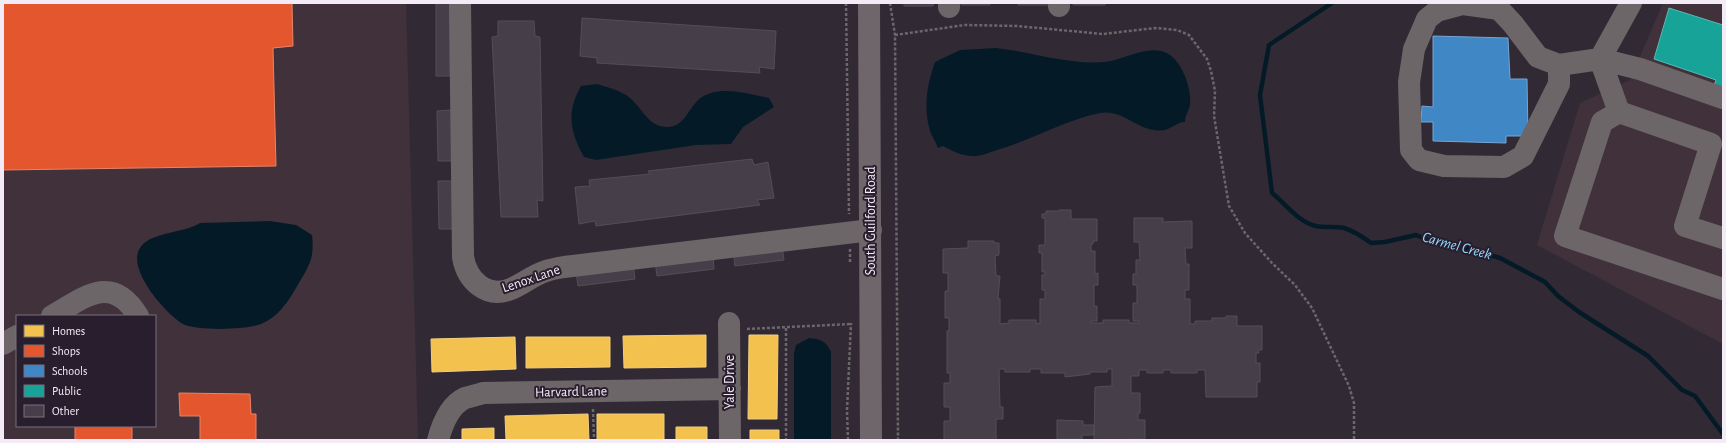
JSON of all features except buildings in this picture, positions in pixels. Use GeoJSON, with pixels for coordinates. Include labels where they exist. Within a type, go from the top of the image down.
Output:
{"type":"FeatureCollection","features":[{"type":"Feature","properties":{"kind":"main road","name":"South Guilford Road"},"geometry":{"type":"LineString","coordinates":[[870,3],[871,440]]}},
{"type":"Feature","properties":{"kind":"street","name":"Lenox Lane"},"geometry":{"type":"LineString","coordinates":[[460,3],[463,257],[468,274],[478,286],[489,291],[506,290],[546,271],[564,267],[871,230]]}},
{"type":"Feature","properties":{"kind":"street"},"geometry":{"type":"LineString","coordinates":[[1619,112],[1600,59],[1631,3]]}},
{"type":"Feature","properties":{"kind":"street"},"geometry":{"type":"LineString","coordinates":[[1559,65],[1558,84],[1523,156],[1504,167],[1444,166],[1419,160],[1411,150],[1409,82],[1414,49],[1427,19],[1437,11],[1463,4],[1499,9],[1513,24],[1538,57],[1559,65],[1600,59],[1640,69],[1723,98]]}},
{"type":"Feature","properties":{"kind":"street"},"geometry":{"type":"LineString","coordinates":[[1723,238],[1685,226],[1711,144],[1619,112],[1602,122],[1565,236],[1723,289]]}},
{"type":"Feature","properties":{"kind":"street"},"geometry":{"type":"LineString","coordinates":[[54,315],[88,295],[96,292],[108,291],[118,294],[137,315]]}},
{"type":"Feature","properties":{"kind":"street","name":"Yale Drive"},"geometry":{"type":"LineString","coordinates":[[730,440],[730,389],[737,326]]}},
{"type":"Feature","properties":{"kind":"street"},"geometry":{"type":"LineString","coordinates":[[3,344],[16,337]]}},
{"type":"Feature","properties":{"kind":"street","name":"Harvard Lane"},"geometry":{"type":"LineString","coordinates":[[438,440],[441,427],[450,413],[464,399],[483,393],[730,389]]}},
{"type":"Feature","properties":{"kind":"path"},"geometry":{"type":"LineString","coordinates":[[846,3],[849,214]]}},
{"type":"Feature","properties":{"kind":"path"},"geometry":{"type":"LineString","coordinates":[[890,3],[895,35],[898,440]]}},
{"type":"Feature","properties":{"kind":"path"},"geometry":{"type":"LineString","coordinates":[[895,35],[965,25],[1017,26],[1103,34],[1155,28],[1177,30],[1189,35],[1207,59],[1211,71],[1215,91],[1214,116],[1230,206],[1245,233],[1272,263],[1295,285],[1312,308],[1349,386],[1354,403],[1354,440]]}},
{"type":"Feature","properties":{"kind":"path"},"geometry":{"type":"LineString","coordinates":[[850,250],[850,265]]}},
{"type":"Feature","properties":{"kind":"path"},"geometry":{"type":"LineString","coordinates":[[848,440],[847,410],[851,317]]}},
{"type":"Feature","properties":{"kind":"path"},"geometry":{"type":"LineString","coordinates":[[737,326],[786,328],[851,324]]}},
{"type":"Feature","properties":{"kind":"path"},"geometry":{"type":"LineString","coordinates":[[786,328],[786,440]]}},
{"type":"Feature","properties":{"kind":"path"},"geometry":{"type":"LineString","coordinates":[[593,408],[594,440]]}},
{"type":"Feature","properties":{"kind":"shaded area"},"geometry":{"type":"Polygon","coordinates":[[[3,3],[406,3],[418,440],[3,440],[3,3]]]}},
{"type":"Feature","properties":{"kind":"shaded area"},"geometry":{"type":"Polygon","coordinates":[[[1663,3],[1723,3],[1723,344],[1537,245],[1580,103],[1630,80],[1663,3]]]}},
{"type":"Feature","properties":{"kind":"water"},"geometry":{"type":"Polygon","coordinates":[[[996,48],[1078,62],[1113,61],[1146,51],[1163,51],[1175,59],[1186,78],[1190,92],[1190,105],[1185,122],[1181,122],[1168,129],[1160,131],[1140,126],[1121,116],[1108,112],[1074,120],[1010,146],[981,155],[963,155],[943,146],[938,148],[930,131],[926,105],[928,88],[935,62],[960,50],[996,48]]]}},
{"type":"Feature","properties":{"kind":"water"},"geometry":{"type":"Polygon","coordinates":[[[597,84],[626,95],[653,123],[666,127],[678,124],[697,101],[710,93],[726,91],[769,98],[774,107],[743,127],[731,144],[696,145],[596,160],[584,157],[579,148],[573,130],[572,113],[576,95],[581,86],[597,84]]]}},
{"type":"Feature","properties":{"kind":"water"},"geometry":{"type":"Polygon","coordinates":[[[270,221],[296,225],[312,235],[313,244],[310,263],[289,299],[277,314],[261,324],[244,328],[210,329],[183,324],[167,311],[158,301],[143,279],[138,267],[137,257],[140,248],[151,239],[159,236],[186,229],[200,223],[270,221]]]}},
{"type":"Feature","properties":{"kind":"water"},"geometry":{"type":"Polygon","coordinates":[[[809,338],[823,341],[831,352],[831,440],[794,440],[794,353],[796,345],[809,338]]]}},
{"type":"Feature","properties":{"kind":"waterway","name":"Carmel Creek"},"geometry":{"type":"LineString","coordinates":[[1332,3],[1269,45],[1260,95],[1272,193],[1298,217],[1316,226],[1344,228],[1358,234],[1371,243],[1385,242],[1416,235],[1434,243],[1452,244],[1500,258],[1545,282],[1558,296],[1579,312],[1648,356],[1682,390],[1695,396],[1723,434]]}}]}
